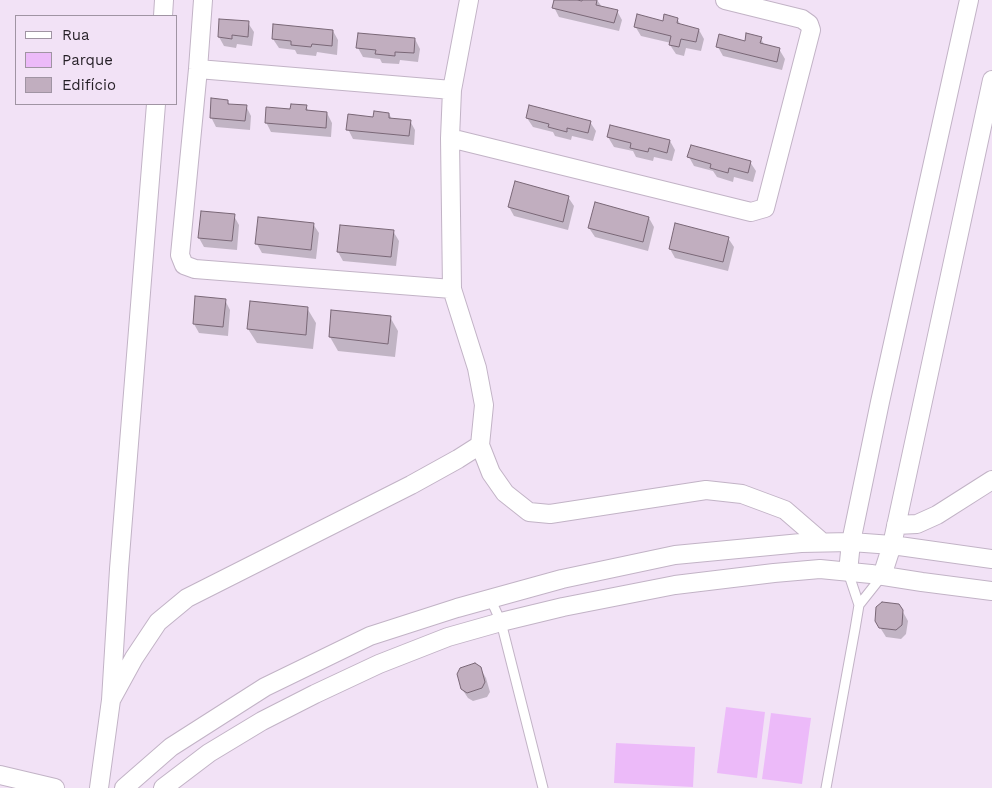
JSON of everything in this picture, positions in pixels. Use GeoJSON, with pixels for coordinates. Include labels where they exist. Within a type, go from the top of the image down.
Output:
{"type":"FeatureCollection","features":[{"type":"Feature","properties":{"kind":"street"},"geometry":{"type":"LineString","coordinates":[[163,15],[164,0]]}},
{"type":"Feature","properties":{"kind":"street"},"geometry":{"type":"LineString","coordinates":[[203,0],[180,255],[184,264],[195,269],[452,288]]}},
{"type":"Feature","properties":{"kind":"street"},"geometry":{"type":"LineString","coordinates":[[469,0],[452,90],[450,138],[452,288],[477,368],[484,405],[480,445],[491,473],[505,493],[529,512],[550,514],[706,490],[742,494],[785,510],[822,542]]}},
{"type":"Feature","properties":{"kind":"street"},"geometry":{"type":"LineString","coordinates":[[450,138],[751,212],[765,208],[811,30],[809,24],[802,19],[725,0]]}},
{"type":"Feature","properties":{"kind":"street"},"geometry":{"type":"LineString","coordinates":[[848,572],[851,542],[884,383],[969,0]]}},
{"type":"Feature","properties":{"kind":"street"},"geometry":{"type":"LineString","coordinates":[[198,69],[452,90]]}},
{"type":"Feature","properties":{"kind":"street"},"geometry":{"type":"LineString","coordinates":[[882,576],[892,545],[985,140],[992,80]]}},
{"type":"Feature","properties":{"kind":"street"},"geometry":{"type":"LineString","coordinates":[[99,788],[111,700],[120,559],[156,105]]}},
{"type":"Feature","properties":{"kind":"street"},"geometry":{"type":"LineString","coordinates":[[111,700],[134,658],[158,622],[187,598],[411,485],[480,445]]}},
{"type":"Feature","properties":{"kind":"street"},"geometry":{"type":"LineString","coordinates":[[896,525],[916,524],[937,515],[992,480]]}},
{"type":"Feature","properties":{"kind":"street"},"geometry":{"type":"LineString","coordinates":[[124,788],[171,747],[266,687],[370,636],[490,598],[562,579],[675,555],[822,542],[892,545],[992,559]]}},
{"type":"Feature","properties":{"kind":"street"},"geometry":{"type":"LineString","coordinates":[[163,788],[209,753],[262,721],[379,664],[448,637],[563,607],[675,585],[820,569],[992,591]]}},
{"type":"Feature","properties":{"kind":"street"},"geometry":{"type":"LineString","coordinates":[[0,775],[50,787]]}},
{"type":"Feature","properties":{"kind":"lane"},"geometry":{"type":"LineString","coordinates":[[826,788],[859,604],[848,572]]}},
{"type":"Feature","properties":{"kind":"lane"},"geometry":{"type":"LineString","coordinates":[[859,604],[882,576]]}},
{"type":"Feature","properties":{"kind":"lane"},"geometry":{"type":"LineString","coordinates":[[490,598],[501,622],[542,788]]}},
{"type":"Feature","properties":{"kind":"green space"},"geometry":{"type":"Polygon","coordinates":[[[726,707],[765,712],[757,778],[717,773],[726,707]]]}},
{"type":"Feature","properties":{"kind":"green space"},"geometry":{"type":"Polygon","coordinates":[[[771,713],[811,718],[802,784],[762,779],[771,713]]]}},
{"type":"Feature","properties":{"kind":"green space"},"geometry":{"type":"Polygon","coordinates":[[[616,743],[695,747],[693,787],[614,783],[616,743]]]}},
{"type":"Feature","properties":{"kind":"building"},"geometry":{"type":"Polygon","coordinates":[[[554,0],[597,0],[596,5],[618,10],[614,23],[552,8],[554,0]]]}},
{"type":"Feature","properties":{"kind":"building"},"geometry":{"type":"Polygon","coordinates":[[[637,14],[663,21],[664,14],[678,18],[677,23],[699,29],[696,42],[681,39],[679,47],[669,45],[671,36],[634,27],[637,14]]]}},
{"type":"Feature","properties":{"kind":"building"},"geometry":{"type":"Polygon","coordinates":[[[219,19],[249,21],[248,37],[232,35],[232,39],[218,37],[219,19]]]}},
{"type":"Feature","properties":{"kind":"building"},"geometry":{"type":"Polygon","coordinates":[[[273,24],[333,30],[332,46],[312,44],[311,47],[291,45],[291,41],[272,39],[273,24]]]}},
{"type":"Feature","properties":{"kind":"building"},"geometry":{"type":"Polygon","coordinates":[[[358,33],[415,38],[414,53],[395,52],[395,56],[375,54],[376,50],[356,48],[358,33]]]}},
{"type":"Feature","properties":{"kind":"building"},"geometry":{"type":"Polygon","coordinates":[[[746,33],[762,37],[760,43],[780,48],[777,62],[716,47],[719,34],[745,41],[746,33]]]}},
{"type":"Feature","properties":{"kind":"building"},"geometry":{"type":"Polygon","coordinates":[[[211,98],[228,100],[228,104],[247,105],[245,121],[210,118],[211,98]]]}},
{"type":"Feature","properties":{"kind":"building"},"geometry":{"type":"Polygon","coordinates":[[[291,104],[307,105],[306,110],[327,112],[326,128],[265,123],[266,107],[290,109],[291,104]]]}},
{"type":"Feature","properties":{"kind":"building"},"geometry":{"type":"Polygon","coordinates":[[[529,105],[591,121],[588,133],[567,128],[567,132],[548,127],[549,124],[526,118],[529,105]]]}},
{"type":"Feature","properties":{"kind":"building"},"geometry":{"type":"Polygon","coordinates":[[[374,111],[389,113],[389,118],[411,120],[409,136],[346,130],[348,114],[373,117],[374,111]]]}},
{"type":"Feature","properties":{"kind":"building"},"geometry":{"type":"Polygon","coordinates":[[[610,125],[670,140],[667,153],[649,148],[648,152],[630,148],[631,143],[607,137],[610,125]]]}},
{"type":"Feature","properties":{"kind":"building"},"geometry":{"type":"Polygon","coordinates":[[[691,145],[751,161],[748,173],[729,168],[728,173],[710,168],[711,164],[687,157],[691,145]]]}},
{"type":"Feature","properties":{"kind":"building"},"geometry":{"type":"Polygon","coordinates":[[[515,181],[569,196],[563,222],[508,207],[515,181]]]}},
{"type":"Feature","properties":{"kind":"building"},"geometry":{"type":"Polygon","coordinates":[[[595,202],[649,217],[643,242],[588,228],[595,202]]]}},
{"type":"Feature","properties":{"kind":"building"},"geometry":{"type":"Polygon","coordinates":[[[201,211],[235,214],[232,241],[198,238],[201,211]]]}},
{"type":"Feature","properties":{"kind":"building"},"geometry":{"type":"Polygon","coordinates":[[[258,217],[314,223],[311,250],[255,244],[258,217]]]}},
{"type":"Feature","properties":{"kind":"building"},"geometry":{"type":"Polygon","coordinates":[[[675,223],[729,237],[723,262],[669,249],[675,223]]]}},
{"type":"Feature","properties":{"kind":"building"},"geometry":{"type":"Polygon","coordinates":[[[340,225],[394,230],[391,257],[337,252],[340,225]]]}},
{"type":"Feature","properties":{"kind":"building"},"geometry":{"type":"Polygon","coordinates":[[[195,296],[226,299],[223,327],[193,324],[195,296]]]}},
{"type":"Feature","properties":{"kind":"building"},"geometry":{"type":"Polygon","coordinates":[[[250,301],[308,307],[306,335],[247,329],[250,301]]]}},
{"type":"Feature","properties":{"kind":"building"},"geometry":{"type":"Polygon","coordinates":[[[331,310],[391,316],[388,344],[329,337],[331,310]]]}},
{"type":"Feature","properties":{"kind":"building"},"geometry":{"type":"Polygon","coordinates":[[[882,602],[899,604],[903,610],[902,625],[896,630],[879,628],[875,621],[876,607],[882,602]]]}},
{"type":"Feature","properties":{"kind":"building"},"geometry":{"type":"Polygon","coordinates":[[[475,663],[481,667],[485,682],[482,688],[467,693],[461,689],[457,674],[460,668],[475,663]]]}}]}
